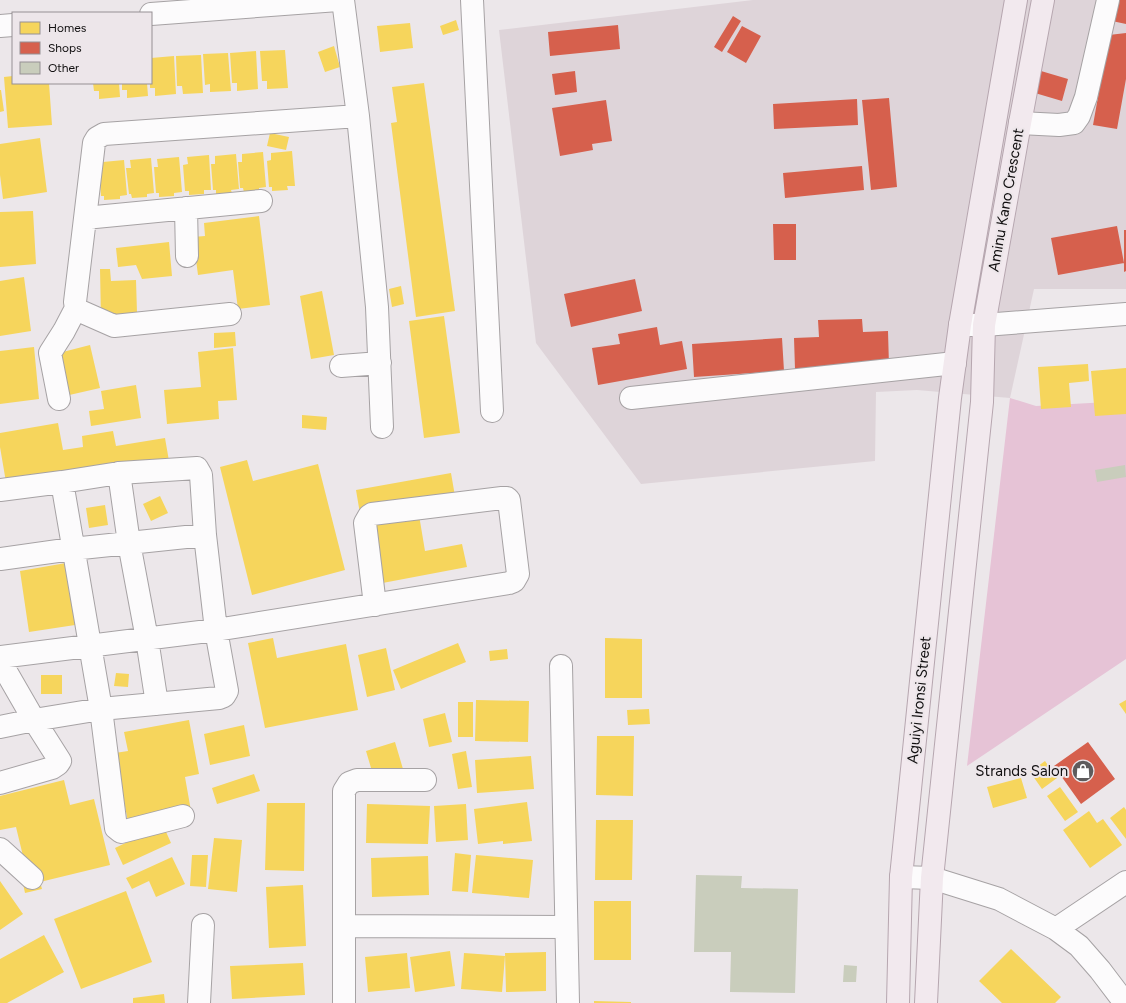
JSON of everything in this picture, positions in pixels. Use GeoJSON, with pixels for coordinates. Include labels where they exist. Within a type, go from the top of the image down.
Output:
{"type":"FeatureCollection","features":[{"type":"Feature","properties":{"kind":"main road","name":"Aminu Kano Crescent"},"geometry":{"type":"LineString","coordinates":[[950,398],[960,325],[1016,0]]}},
{"type":"Feature","properties":{"kind":"main road","name":"Aminu Kano Crescent"},"geometry":{"type":"LineString","coordinates":[[932,878],[982,402],[984,325],[1043,0]]}},
{"type":"Feature","properties":{"kind":"main road","name":"Aguiyi Ironsi Street"},"geometry":{"type":"LineString","coordinates":[[898,1003],[900,877],[918,717],[950,398]]}},
{"type":"Feature","properties":{"kind":"main road"},"geometry":{"type":"LineString","coordinates":[[926,1003],[932,878]]}},
{"type":"Feature","properties":{"kind":"street"},"geometry":{"type":"LineString","coordinates":[[152,14],[338,0]]}},
{"type":"Feature","properties":{"kind":"street"},"geometry":{"type":"LineString","coordinates":[[343,0],[358,116],[377,308],[382,427]]}},
{"type":"Feature","properties":{"kind":"street"},"geometry":{"type":"LineString","coordinates":[[472,0],[492,411]]}},
{"type":"Feature","properties":{"kind":"street"},"geometry":{"type":"LineString","coordinates":[[1020,123],[1059,125],[1074,123],[1080,116],[1086,97],[1108,0]]}},
{"type":"Feature","properties":{"kind":"street"},"geometry":{"type":"LineString","coordinates":[[0,26],[12,25]]}},
{"type":"Feature","properties":{"kind":"street"},"geometry":{"type":"LineString","coordinates":[[59,399],[50,353],[76,308],[75,302],[94,143],[97,138],[104,134],[358,116]]}},
{"type":"Feature","properties":{"kind":"street"},"geometry":{"type":"LineString","coordinates":[[85,218],[261,201]]}},
{"type":"Feature","properties":{"kind":"street"},"geometry":{"type":"LineString","coordinates":[[186,208],[187,256]]}},
{"type":"Feature","properties":{"kind":"street"},"geometry":{"type":"LineString","coordinates":[[76,308],[114,326],[230,314]]}},
{"type":"Feature","properties":{"kind":"street"},"geometry":{"type":"LineString","coordinates":[[960,325],[984,325],[1126,314]]}},
{"type":"Feature","properties":{"kind":"street"},"geometry":{"type":"LineString","coordinates":[[341,366],[380,363]]}},
{"type":"Feature","properties":{"kind":"street"},"geometry":{"type":"LineString","coordinates":[[631,398],[955,363]]}},
{"type":"Feature","properties":{"kind":"street"},"geometry":{"type":"LineString","coordinates":[[0,490],[119,474],[197,468],[201,475],[205,536],[216,630],[227,691],[226,694],[219,698],[101,710],[34,720],[0,728]]}},
{"type":"Feature","properties":{"kind":"street"},"geometry":{"type":"LineString","coordinates":[[119,474],[129,543],[147,638],[157,704]]}},
{"type":"Feature","properties":{"kind":"street"},"geometry":{"type":"LineString","coordinates":[[62,482],[72,549],[101,710],[116,828],[121,832],[183,816]]}},
{"type":"Feature","properties":{"kind":"street"},"geometry":{"type":"LineString","coordinates":[[0,657],[216,630],[375,605],[509,583],[514,580],[518,574],[509,500],[507,498],[494,499],[372,514],[369,516],[365,522],[375,605]]}},
{"type":"Feature","properties":{"kind":"street"},"geometry":{"type":"LineString","coordinates":[[0,559],[72,549],[205,536]]}},
{"type":"Feature","properties":{"kind":"street"},"geometry":{"type":"LineString","coordinates":[[0,661],[34,720],[60,761],[52,768],[0,783]]}},
{"type":"Feature","properties":{"kind":"street"},"geometry":{"type":"LineString","coordinates":[[561,666],[568,1003]]}},
{"type":"Feature","properties":{"kind":"street"},"geometry":{"type":"LineString","coordinates":[[344,1003],[344,791],[349,783],[356,780],[425,780]]}},
{"type":"Feature","properties":{"kind":"street"},"geometry":{"type":"LineString","coordinates":[[0,849],[32,878]]}},
{"type":"Feature","properties":{"kind":"street"},"geometry":{"type":"LineString","coordinates":[[900,877],[932,878],[999,899],[1056,929],[1079,946],[1100,970],[1125,1003]]}},
{"type":"Feature","properties":{"kind":"street"},"geometry":{"type":"LineString","coordinates":[[1056,929],[1126,882]]}},
{"type":"Feature","properties":{"kind":"street"},"geometry":{"type":"LineString","coordinates":[[199,1003],[203,925]]}},
{"type":"Feature","properties":{"kind":"street"},"geometry":{"type":"LineString","coordinates":[[344,926],[566,927]]}},
{"type":"Feature","properties":{"kind":"shaded area"},"geometry":{"type":"Polygon","coordinates":[[[753,0],[1126,0],[1126,289],[1034,289],[1010,398],[917,390],[876,392],[875,461],[641,484],[536,343],[499,30],[753,0]]]}},
{"type":"Feature","properties":{"kind":"shaded area"},"geometry":{"type":"Polygon","coordinates":[[[1010,398],[1036,406],[1126,401],[1126,659],[967,766],[1010,398]]]}},
{"type":"Feature","properties":{"kind":"building: Homes"},"geometry":{"type":"Polygon","coordinates":[[[456,20],[459,30],[443,35],[440,26],[456,20]]]}},
{"type":"Feature","properties":{"kind":"building: Homes"},"geometry":{"type":"Polygon","coordinates":[[[410,23],[413,48],[380,52],[377,26],[410,23]]]}},
{"type":"Feature","properties":{"kind":"building: Homes"},"geometry":{"type":"Polygon","coordinates":[[[334,46],[340,67],[325,72],[318,52],[334,46]]]}},
{"type":"Feature","properties":{"kind":"building: Homes"},"geometry":{"type":"Polygon","coordinates":[[[285,50],[288,88],[267,89],[267,81],[262,81],[260,51],[285,50]]]}},
{"type":"Feature","properties":{"kind":"building: Homes"},"geometry":{"type":"Polygon","coordinates":[[[256,51],[258,89],[237,91],[237,83],[232,83],[230,53],[256,51]]]}},
{"type":"Feature","properties":{"kind":"building: Homes"},"geometry":{"type":"Polygon","coordinates":[[[228,53],[231,91],[210,92],[210,84],[205,85],[203,54],[228,53]]]}},
{"type":"Feature","properties":{"kind":"building: Homes"},"geometry":{"type":"Polygon","coordinates":[[[201,55],[203,93],[183,94],[182,86],[177,86],[176,56],[201,55]]]}},
{"type":"Feature","properties":{"kind":"building: Homes"},"geometry":{"type":"Polygon","coordinates":[[[174,56],[176,94],[155,96],[155,88],[150,88],[150,84],[152,84],[152,58],[174,56]]]}},
{"type":"Feature","properties":{"kind":"building: Homes"},"geometry":{"type":"Polygon","coordinates":[[[12,76],[12,84],[49,84],[52,125],[8,128],[4,77],[12,76]]]}},
{"type":"Feature","properties":{"kind":"building: Homes"},"geometry":{"type":"Polygon","coordinates":[[[424,83],[455,311],[416,317],[391,123],[397,122],[392,87],[424,83]]]}},
{"type":"Feature","properties":{"kind":"building: Homes"},"geometry":{"type":"Polygon","coordinates":[[[93,84],[119,84],[120,97],[99,99],[99,91],[94,91],[93,84]]]}},
{"type":"Feature","properties":{"kind":"building: Homes"},"geometry":{"type":"Polygon","coordinates":[[[122,84],[147,84],[148,96],[127,98],[127,90],[122,90],[122,84]]]}},
{"type":"Feature","properties":{"kind":"building: Homes"},"geometry":{"type":"Polygon","coordinates":[[[0,90],[4,111],[0,112],[0,90]]]}},
{"type":"Feature","properties":{"kind":"building: Homes"},"geometry":{"type":"Polygon","coordinates":[[[270,133],[289,137],[286,150],[267,146],[270,133]]]}},
{"type":"Feature","properties":{"kind":"building: Homes"},"geometry":{"type":"Polygon","coordinates":[[[40,138],[47,192],[3,199],[0,175],[0,144],[40,138]]]}},
{"type":"Feature","properties":{"kind":"building: Homes"},"geometry":{"type":"Polygon","coordinates":[[[292,151],[295,186],[287,186],[288,190],[272,191],[272,187],[269,187],[267,161],[271,160],[271,153],[292,151]]]}},
{"type":"Feature","properties":{"kind":"building: Homes"},"geometry":{"type":"Polygon","coordinates":[[[263,152],[266,187],[259,188],[259,191],[244,192],[243,188],[240,188],[238,162],[242,162],[242,154],[263,152]]]}},
{"type":"Feature","properties":{"kind":"building: Homes"},"geometry":{"type":"Polygon","coordinates":[[[236,154],[239,189],[231,190],[232,193],[216,194],[216,190],[213,190],[211,164],[215,164],[215,156],[236,154]]]}},
{"type":"Feature","properties":{"kind":"building: Homes"},"geometry":{"type":"Polygon","coordinates":[[[209,155],[211,190],[204,190],[204,194],[189,195],[189,191],[185,191],[183,165],[188,164],[187,157],[209,155]]]}},
{"type":"Feature","properties":{"kind":"building: Homes"},"geometry":{"type":"Polygon","coordinates":[[[179,157],[182,192],[174,193],[174,196],[159,197],[159,193],[156,193],[154,167],[158,167],[157,159],[179,157]]]}},
{"type":"Feature","properties":{"kind":"building: Homes"},"geometry":{"type":"Polygon","coordinates":[[[151,158],[154,193],[147,194],[147,197],[132,198],[131,194],[129,194],[126,168],[131,168],[130,160],[151,158]]]}},
{"type":"Feature","properties":{"kind":"building: Homes"},"geometry":{"type":"Polygon","coordinates":[[[124,160],[127,195],[120,196],[120,199],[104,200],[104,196],[101,196],[99,170],[103,170],[103,162],[124,160]]]}},
{"type":"Feature","properties":{"kind":"building: Homes"},"geometry":{"type":"Polygon","coordinates":[[[33,211],[36,264],[0,267],[0,212],[33,211]]]}},
{"type":"Feature","properties":{"kind":"building: Homes"},"geometry":{"type":"Polygon","coordinates":[[[259,216],[270,305],[238,309],[233,270],[198,275],[193,237],[205,236],[204,223],[259,216]]]}},
{"type":"Feature","properties":{"kind":"building: Homes"},"geometry":{"type":"Polygon","coordinates":[[[169,242],[172,276],[142,279],[136,265],[118,267],[116,248],[169,242]]]}},
{"type":"Feature","properties":{"kind":"building: Homes"},"geometry":{"type":"Polygon","coordinates":[[[100,269],[110,269],[111,281],[136,280],[137,313],[127,314],[127,318],[101,319],[100,269]]]}},
{"type":"Feature","properties":{"kind":"building: Homes"},"geometry":{"type":"Polygon","coordinates":[[[24,277],[31,331],[0,336],[0,281],[24,277]]]}},
{"type":"Feature","properties":{"kind":"building: Homes"},"geometry":{"type":"Polygon","coordinates":[[[401,286],[404,304],[392,307],[389,289],[401,286]]]}},
{"type":"Feature","properties":{"kind":"building: Homes"},"geometry":{"type":"Polygon","coordinates":[[[322,291],[334,355],[311,359],[300,296],[322,291]]]}},
{"type":"Feature","properties":{"kind":"building: Homes"},"geometry":{"type":"Polygon","coordinates":[[[444,316],[460,433],[424,438],[409,321],[444,316]]]}},
{"type":"Feature","properties":{"kind":"building: Homes"},"geometry":{"type":"Polygon","coordinates":[[[235,332],[236,346],[214,348],[214,333],[235,332]]]}},
{"type":"Feature","properties":{"kind":"building: Homes"},"geometry":{"type":"Polygon","coordinates":[[[90,345],[100,388],[65,396],[55,354],[90,345]]]}},
{"type":"Feature","properties":{"kind":"building: Homes"},"geometry":{"type":"Polygon","coordinates":[[[34,347],[39,399],[0,404],[0,351],[34,347]]]}},
{"type":"Feature","properties":{"kind":"building: Homes"},"geometry":{"type":"Polygon","coordinates":[[[233,348],[237,400],[218,401],[219,419],[167,424],[164,390],[201,387],[198,352],[233,348]]]}},
{"type":"Feature","properties":{"kind":"building: Homes"},"geometry":{"type":"Polygon","coordinates":[[[1088,364],[1089,381],[1069,383],[1071,407],[1041,409],[1038,367],[1088,364]]]}},
{"type":"Feature","properties":{"kind":"building: Homes"},"geometry":{"type":"Polygon","coordinates":[[[1126,368],[1126,414],[1095,416],[1091,371],[1126,368]]]}},
{"type":"Feature","properties":{"kind":"building: Homes"},"geometry":{"type":"Polygon","coordinates":[[[136,385],[141,418],[91,426],[89,411],[104,409],[101,391],[136,385]]]}},
{"type":"Feature","properties":{"kind":"building: Homes"},"geometry":{"type":"Polygon","coordinates":[[[302,415],[327,417],[326,430],[302,428],[302,415]]]}},
{"type":"Feature","properties":{"kind":"building: Homes"},"geometry":{"type":"Polygon","coordinates":[[[58,423],[63,450],[83,447],[82,436],[113,431],[116,446],[165,438],[169,461],[7,488],[0,447],[0,433],[58,423]]]}},
{"type":"Feature","properties":{"kind":"building: Homes"},"geometry":{"type":"Polygon","coordinates":[[[247,460],[253,481],[318,464],[345,570],[252,595],[220,467],[247,460]]]}},
{"type":"Feature","properties":{"kind":"building: Homes"},"geometry":{"type":"Polygon","coordinates":[[[451,473],[456,502],[418,509],[425,551],[462,544],[467,567],[372,585],[356,490],[451,473]]]}},
{"type":"Feature","properties":{"kind":"building: Homes"},"geometry":{"type":"Polygon","coordinates":[[[160,496],[168,513],[151,521],[143,504],[160,496]]]}},
{"type":"Feature","properties":{"kind":"building: Homes"},"geometry":{"type":"Polygon","coordinates":[[[105,505],[108,525],[89,528],[86,508],[105,505]]]}},
{"type":"Feature","properties":{"kind":"building: Homes"},"geometry":{"type":"Polygon","coordinates":[[[66,563],[75,625],[29,632],[20,571],[66,563]]]}},
{"type":"Feature","properties":{"kind":"building: Homes"},"geometry":{"type":"Polygon","coordinates":[[[273,638],[277,658],[346,644],[358,710],[265,728],[248,643],[273,638]]]}},
{"type":"Feature","properties":{"kind":"building: Homes"},"geometry":{"type":"Polygon","coordinates":[[[605,638],[642,639],[642,698],[605,698],[605,638]]]}},
{"type":"Feature","properties":{"kind":"building: Homes"},"geometry":{"type":"Polygon","coordinates":[[[458,643],[466,662],[401,689],[393,670],[458,643]]]}},
{"type":"Feature","properties":{"kind":"building: Homes"},"geometry":{"type":"Polygon","coordinates":[[[386,648],[395,690],[367,697],[358,655],[386,648]]]}},
{"type":"Feature","properties":{"kind":"building: Homes"},"geometry":{"type":"Polygon","coordinates":[[[507,649],[508,659],[490,661],[489,651],[507,649]]]}},
{"type":"Feature","properties":{"kind":"building: Homes"},"geometry":{"type":"Polygon","coordinates":[[[116,673],[129,674],[128,687],[114,686],[116,673]]]}},
{"type":"Feature","properties":{"kind":"building: Homes"},"geometry":{"type":"Polygon","coordinates":[[[41,675],[62,675],[62,694],[41,694],[41,675]]]}},
{"type":"Feature","properties":{"kind":"building: Homes"},"geometry":{"type":"Polygon","coordinates":[[[476,700],[529,701],[528,742],[475,741],[476,700]]]}},
{"type":"Feature","properties":{"kind":"building: Homes"},"geometry":{"type":"Polygon","coordinates":[[[1126,700],[1126,714],[1119,704],[1126,700]]]}},
{"type":"Feature","properties":{"kind":"building: Homes"},"geometry":{"type":"Polygon","coordinates":[[[458,702],[473,702],[473,737],[458,737],[458,702]]]}},
{"type":"Feature","properties":{"kind":"building: Homes"},"geometry":{"type":"Polygon","coordinates":[[[649,709],[650,724],[628,725],[627,710],[649,709]]]}},
{"type":"Feature","properties":{"kind":"building: Homes"},"geometry":{"type":"Polygon","coordinates":[[[445,713],[452,742],[429,747],[423,719],[445,713]]]}},
{"type":"Feature","properties":{"kind":"building: Homes"},"geometry":{"type":"Polygon","coordinates":[[[189,720],[199,774],[185,777],[191,811],[128,822],[115,753],[128,751],[124,732],[189,720]]]}},
{"type":"Feature","properties":{"kind":"building: Homes"},"geometry":{"type":"Polygon","coordinates":[[[244,725],[250,756],[210,765],[204,734],[244,725]]]}},
{"type":"Feature","properties":{"kind":"building: Homes"},"geometry":{"type":"Polygon","coordinates":[[[597,736],[634,736],[633,796],[596,795],[597,736]]]}},
{"type":"Feature","properties":{"kind":"building: Homes"},"geometry":{"type":"Polygon","coordinates":[[[395,742],[403,769],[374,778],[366,751],[395,742]]]}},
{"type":"Feature","properties":{"kind":"building: Homes"},"geometry":{"type":"Polygon","coordinates":[[[466,751],[472,787],[458,789],[452,754],[466,751]]]}},
{"type":"Feature","properties":{"kind":"building: Homes"},"geometry":{"type":"Polygon","coordinates":[[[531,756],[534,789],[477,793],[475,760],[531,756]]]}},
{"type":"Feature","properties":{"kind":"building: Homes"},"geometry":{"type":"Polygon","coordinates":[[[1045,761],[1057,778],[1042,789],[1030,772],[1045,761]]]}},
{"type":"Feature","properties":{"kind":"building: Homes"},"geometry":{"type":"Polygon","coordinates":[[[254,774],[260,791],[217,804],[212,788],[254,774]]]}},
{"type":"Feature","properties":{"kind":"building: Homes"},"geometry":{"type":"Polygon","coordinates":[[[1021,778],[1027,798],[993,808],[987,787],[1021,778]]]}},
{"type":"Feature","properties":{"kind":"building: Homes"},"geometry":{"type":"Polygon","coordinates":[[[64,780],[70,805],[94,799],[110,865],[40,882],[42,889],[25,893],[21,874],[13,876],[9,859],[23,856],[16,827],[0,830],[0,796],[64,780]]]}},
{"type":"Feature","properties":{"kind":"building: Homes"},"geometry":{"type":"Polygon","coordinates":[[[1060,787],[1078,812],[1065,821],[1047,796],[1060,787]]]}},
{"type":"Feature","properties":{"kind":"building: Homes"},"geometry":{"type":"Polygon","coordinates":[[[527,802],[532,841],[503,844],[503,841],[478,844],[474,809],[527,802]]]}},
{"type":"Feature","properties":{"kind":"building: Homes"},"geometry":{"type":"Polygon","coordinates":[[[267,803],[305,803],[304,871],[265,870],[267,803]]]}},
{"type":"Feature","properties":{"kind":"building: Homes"},"geometry":{"type":"Polygon","coordinates":[[[367,804],[430,806],[428,844],[366,843],[367,804]]]}},
{"type":"Feature","properties":{"kind":"building: Homes"},"geometry":{"type":"Polygon","coordinates":[[[466,804],[468,840],[436,842],[434,806],[466,804]]]}},
{"type":"Feature","properties":{"kind":"building: Homes"},"geometry":{"type":"Polygon","coordinates":[[[1124,807],[1126,810],[1126,839],[1110,818],[1124,807]]]}},
{"type":"Feature","properties":{"kind":"building: Homes"},"geometry":{"type":"Polygon","coordinates":[[[1089,811],[1097,823],[1103,819],[1122,845],[1090,868],[1063,830],[1089,811]]]}},
{"type":"Feature","properties":{"kind":"building: Homes"},"geometry":{"type":"Polygon","coordinates":[[[596,820],[633,820],[632,880],[595,880],[596,820]]]}},
{"type":"Feature","properties":{"kind":"building: Homes"},"geometry":{"type":"Polygon","coordinates":[[[163,825],[171,843],[123,865],[115,848],[163,825]]]}},
{"type":"Feature","properties":{"kind":"building: Homes"},"geometry":{"type":"Polygon","coordinates":[[[214,838],[242,840],[237,892],[208,889],[214,838]]]}},
{"type":"Feature","properties":{"kind":"building: Homes"},"geometry":{"type":"Polygon","coordinates":[[[455,853],[471,855],[468,892],[452,891],[455,853]]]}},
{"type":"Feature","properties":{"kind":"building: Homes"},"geometry":{"type":"Polygon","coordinates":[[[192,855],[208,855],[206,887],[190,886],[192,855]]]}},
{"type":"Feature","properties":{"kind":"building: Homes"},"geometry":{"type":"Polygon","coordinates":[[[476,855],[533,860],[529,898],[472,893],[476,855]]]}},
{"type":"Feature","properties":{"kind":"building: Homes"},"geometry":{"type":"Polygon","coordinates":[[[428,856],[429,895],[372,897],[371,858],[428,856]]]}},
{"type":"Feature","properties":{"kind":"building: Homes"},"geometry":{"type":"Polygon","coordinates":[[[172,857],[185,884],[156,897],[149,881],[132,889],[126,878],[172,857]]]}},
{"type":"Feature","properties":{"kind":"building: Homes"},"geometry":{"type":"Polygon","coordinates":[[[0,881],[23,914],[0,930],[0,881]]]}},
{"type":"Feature","properties":{"kind":"building: Homes"},"geometry":{"type":"Polygon","coordinates":[[[303,885],[306,946],[269,948],[266,887],[303,885]]]}},
{"type":"Feature","properties":{"kind":"building: Homes"},"geometry":{"type":"Polygon","coordinates":[[[126,891],[152,962],[81,989],[54,919],[126,891]]]}},
{"type":"Feature","properties":{"kind":"building: Homes"},"geometry":{"type":"Polygon","coordinates":[[[594,901],[631,901],[631,960],[594,960],[594,901]]]}},
{"type":"Feature","properties":{"kind":"building: Homes"},"geometry":{"type":"Polygon","coordinates":[[[44,935],[64,972],[7,1003],[0,1003],[0,959],[44,935]]]}},
{"type":"Feature","properties":{"kind":"building: Homes"},"geometry":{"type":"Polygon","coordinates":[[[1011,949],[1061,997],[1055,1003],[1002,1003],[979,981],[1011,949]]]}},
{"type":"Feature","properties":{"kind":"building: Homes"},"geometry":{"type":"Polygon","coordinates":[[[450,951],[455,986],[415,992],[410,957],[450,951]]]}},
{"type":"Feature","properties":{"kind":"building: Homes"},"geometry":{"type":"Polygon","coordinates":[[[546,952],[546,991],[506,992],[505,953],[546,952]]]}},
{"type":"Feature","properties":{"kind":"building: Homes"},"geometry":{"type":"Polygon","coordinates":[[[407,953],[410,988],[368,992],[365,957],[407,953]]]}},
{"type":"Feature","properties":{"kind":"building: Homes"},"geometry":{"type":"Polygon","coordinates":[[[464,953],[505,956],[502,992],[461,989],[464,953]]]}},
{"type":"Feature","properties":{"kind":"building: Homes"},"geometry":{"type":"Polygon","coordinates":[[[303,963],[305,995],[232,999],[230,966],[303,963]]]}},
{"type":"Feature","properties":{"kind":"building: Homes"},"geometry":{"type":"Polygon","coordinates":[[[164,994],[165,1003],[133,1003],[133,998],[164,994]]]}},
{"type":"Feature","properties":{"kind":"building: Homes"},"geometry":{"type":"Polygon","coordinates":[[[594,1001],[631,1002],[631,1003],[594,1003],[594,1001]]]}},
{"type":"Feature","properties":{"kind":"building: Shops"},"geometry":{"type":"Polygon","coordinates":[[[1116,0],[1126,0],[1126,24],[1112,21],[1116,0]]]}},
{"type":"Feature","properties":{"kind":"building: Shops"},"geometry":{"type":"Polygon","coordinates":[[[733,16],[741,21],[722,52],[714,47],[733,16]]]}},
{"type":"Feature","properties":{"kind":"building: Shops"},"geometry":{"type":"Polygon","coordinates":[[[618,25],[620,49],[550,56],[548,32],[618,25]]]}},
{"type":"Feature","properties":{"kind":"building: Shops"},"geometry":{"type":"Polygon","coordinates":[[[742,26],[761,36],[746,63],[727,52],[742,26]]]}},
{"type":"Feature","properties":{"kind":"building: Shops"},"geometry":{"type":"Polygon","coordinates":[[[1126,33],[1126,79],[1117,129],[1093,125],[1109,35],[1126,33]]]}},
{"type":"Feature","properties":{"kind":"building: Shops"},"geometry":{"type":"Polygon","coordinates":[[[575,71],[577,92],[555,95],[552,74],[575,71]]]}},
{"type":"Feature","properties":{"kind":"building: Shops"},"geometry":{"type":"Polygon","coordinates":[[[1041,71],[1068,79],[1062,101],[1035,93],[1041,71]]]}},
{"type":"Feature","properties":{"kind":"building: Shops"},"geometry":{"type":"Polygon","coordinates":[[[889,98],[897,187],[871,190],[862,100],[889,98]]]}},
{"type":"Feature","properties":{"kind":"building: Shops"},"geometry":{"type":"Polygon","coordinates":[[[857,99],[858,125],[774,129],[773,104],[857,99]]]}},
{"type":"Feature","properties":{"kind":"building: Shops"},"geometry":{"type":"Polygon","coordinates":[[[606,100],[612,141],[592,144],[593,150],[560,156],[552,108],[606,100]]]}},
{"type":"Feature","properties":{"kind":"building: Shops"},"geometry":{"type":"Polygon","coordinates":[[[862,166],[864,190],[785,198],[783,173],[862,166]]]}},
{"type":"Feature","properties":{"kind":"building: Shops"},"geometry":{"type":"Polygon","coordinates":[[[773,224],[796,224],[796,260],[774,260],[773,224]]]}},
{"type":"Feature","properties":{"kind":"building: Shops"},"geometry":{"type":"Polygon","coordinates":[[[1117,226],[1124,263],[1058,275],[1051,238],[1117,226]]]}},
{"type":"Feature","properties":{"kind":"building: Shops"},"geometry":{"type":"Polygon","coordinates":[[[1124,230],[1126,230],[1126,271],[1124,272],[1124,230]]]}},
{"type":"Feature","properties":{"kind":"building: Shops"},"geometry":{"type":"Polygon","coordinates":[[[635,279],[642,311],[571,327],[564,294],[635,279]]]}},
{"type":"Feature","properties":{"kind":"building: Shops"},"geometry":{"type":"Polygon","coordinates":[[[862,319],[863,332],[888,331],[889,366],[795,369],[794,338],[819,337],[818,320],[862,319]]]}},
{"type":"Feature","properties":{"kind":"building: Shops"},"geometry":{"type":"Polygon","coordinates":[[[657,327],[660,345],[682,341],[687,369],[598,385],[592,348],[620,344],[618,334],[657,327]]]}},
{"type":"Feature","properties":{"kind":"building: Shops"},"geometry":{"type":"Polygon","coordinates":[[[782,338],[784,371],[694,377],[692,344],[782,338]]]}},
{"type":"Feature","properties":{"kind":"building: Shops"},"geometry":{"type":"Polygon","coordinates":[[[1088,742],[1115,779],[1081,804],[1054,766],[1088,742]]]}},
{"type":"Feature","properties":{"kind":"building: Other"},"geometry":{"type":"Polygon","coordinates":[[[1125,465],[1126,477],[1097,482],[1095,470],[1125,465]]]}},
{"type":"Feature","properties":{"kind":"building: Other"},"geometry":{"type":"Polygon","coordinates":[[[696,875],[742,876],[741,888],[798,889],[795,993],[730,992],[731,952],[694,952],[696,875]]]}},
{"type":"Feature","properties":{"kind":"building: Other"},"geometry":{"type":"Polygon","coordinates":[[[844,965],[857,966],[856,982],[843,982],[844,965]]]}},
{"type":"Feature","properties":{"kind":"place","name":"Strands Salon"},"geometry":{"type":"Point","coordinates":[1083,771]}}]}
